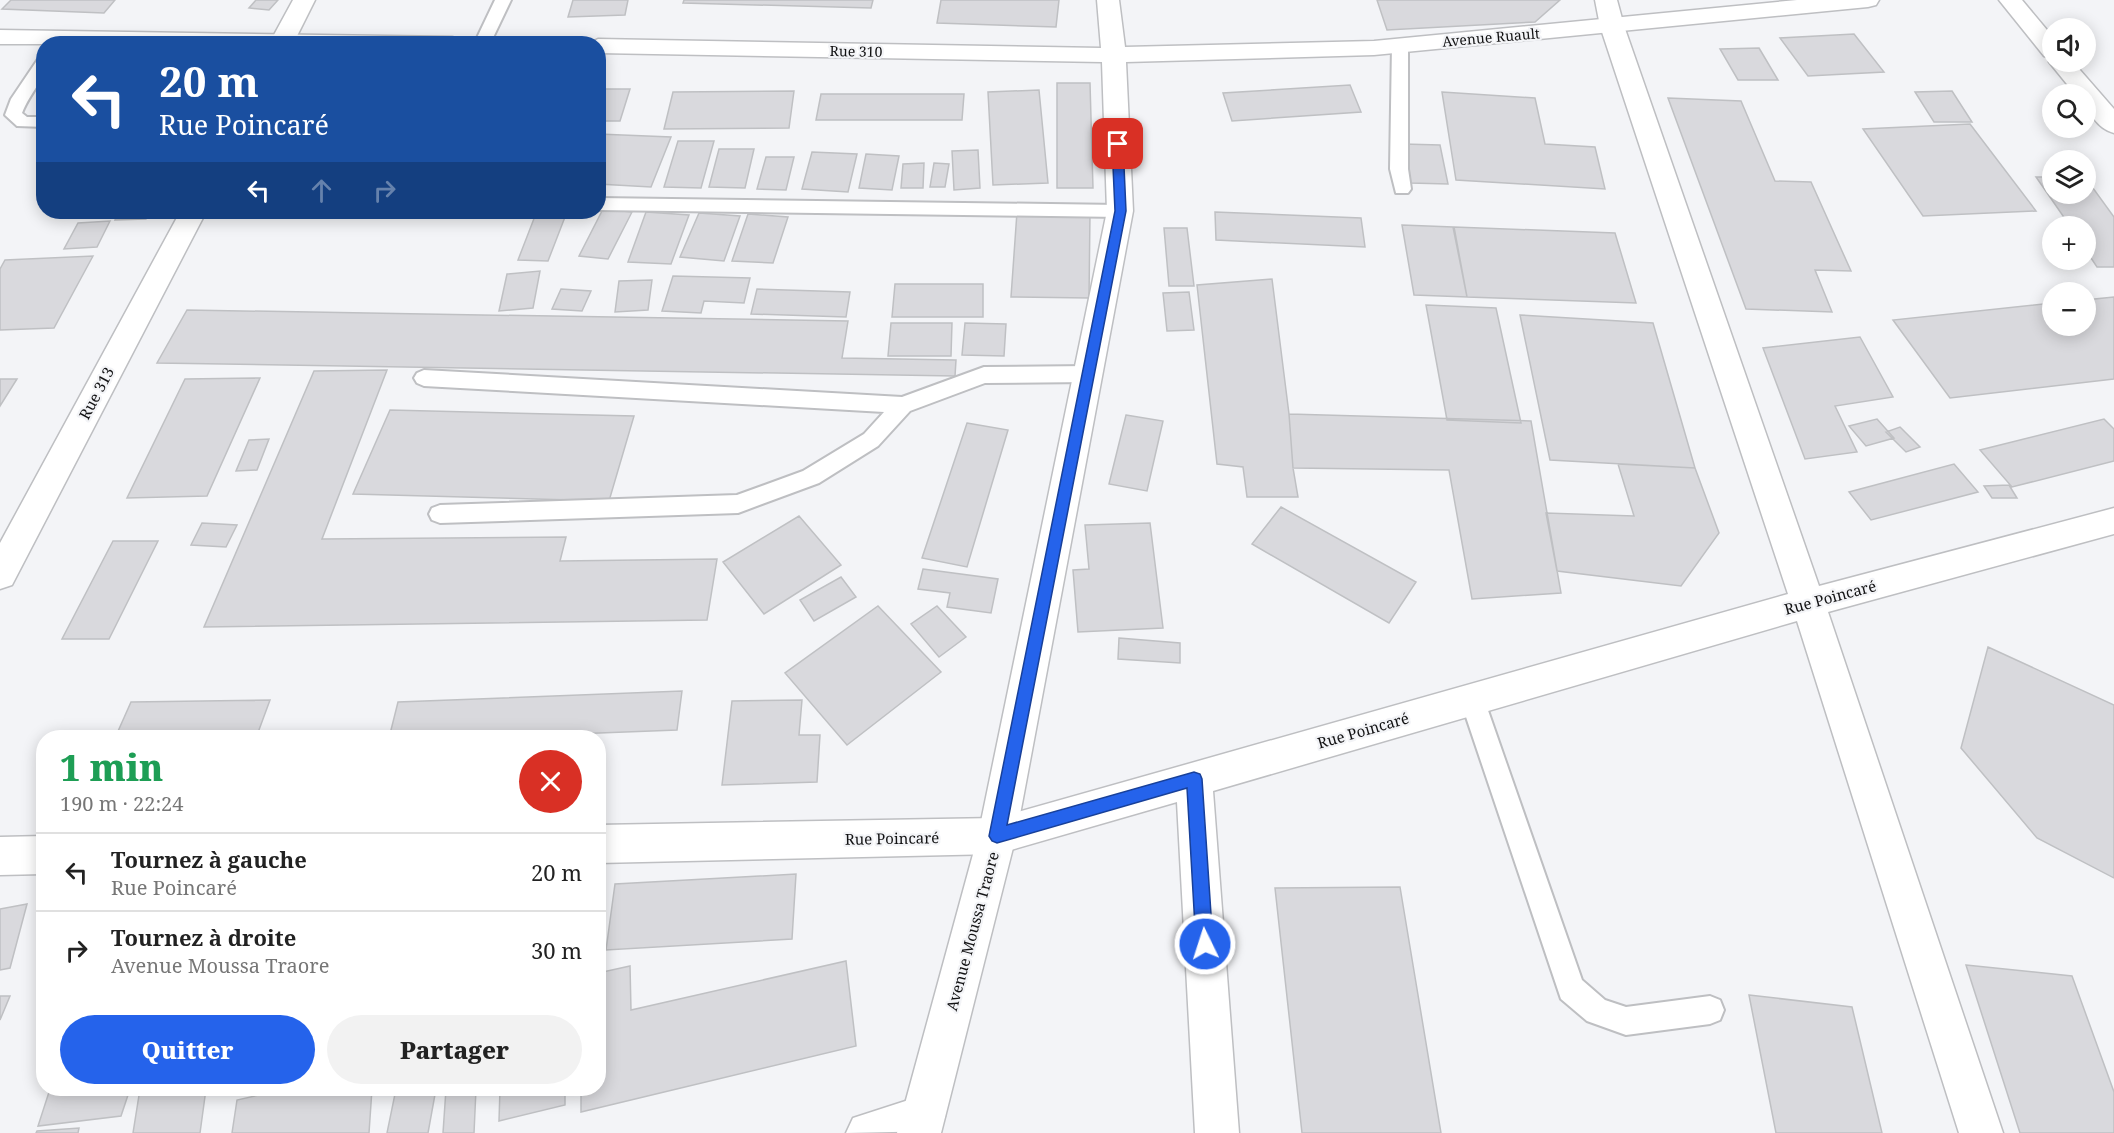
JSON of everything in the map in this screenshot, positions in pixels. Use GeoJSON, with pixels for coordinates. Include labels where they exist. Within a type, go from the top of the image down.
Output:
{"type":"FeatureCollection","features":[{"type":"Feature","properties":{"kind":"street"},"geometry":{"type":"LineString","coordinates":[[285,36],[304,0]]}},
{"type":"Feature","properties":{"kind":"street","name":"Avenue Moussa Traore"},"geometry":{"type":"LineString","coordinates":[[922,1124],[997,836],[1090,374],[1120,211],[1114,55],[1108,0]]}},
{"type":"Feature","properties":{"kind":"street","name":"Avenue Ruault"},"geometry":{"type":"LineString","coordinates":[[1114,55],[1400,45],[1609,13],[1868,0]]}},
{"type":"Feature","properties":{"kind":"street"},"geometry":{"type":"LineString","coordinates":[[2010,0],[2042,39]]}},
{"type":"Feature","properties":{"kind":"street"},"geometry":{"type":"LineString","coordinates":[[1609,13],[1808,603],[1981,1133]]}},
{"type":"Feature","properties":{"kind":"street"},"geometry":{"type":"LineString","coordinates":[[0,37],[36,39]]}},
{"type":"Feature","properties":{"kind":"street","name":"Rue 310"},"geometry":{"type":"LineString","coordinates":[[606,46],[1114,55]]}},
{"type":"Feature","properties":{"kind":"street"},"geometry":{"type":"LineString","coordinates":[[2069,72],[2114,125]]}},
{"type":"Feature","properties":{"kind":"street","name":"Rue 313"},"geometry":{"type":"LineString","coordinates":[[0,575],[189,219]]}},
{"type":"Feature","properties":{"kind":"street","name":"Rue Poincaré"},"geometry":{"type":"LineString","coordinates":[[606,844],[997,836],[1808,603],[2114,521]]}},
{"type":"Feature","properties":{"kind":"street"},"geometry":{"type":"LineString","coordinates":[[1194,779],[1217,1133]]}},
{"type":"Feature","properties":{"kind":"street"},"geometry":{"type":"LineString","coordinates":[[0,856],[36,855]]}},
{"type":"Feature","properties":{"kind":"street"},"geometry":{"type":"LineString","coordinates":[[868,1133],[922,1124]]}},
{"type":"Feature","properties":{"kind":"lane"},"geometry":{"type":"LineString","coordinates":[[486,36],[503,0]]}},
{"type":"Feature","properties":{"kind":"lane"},"geometry":{"type":"LineString","coordinates":[[1400,45],[1399,168],[1402,189]]}},
{"type":"Feature","properties":{"kind":"lane"},"geometry":{"type":"LineString","coordinates":[[36,75],[19,99],[13,115],[23,122],[36,122]]}},
{"type":"Feature","properties":{"kind":"lane"},"geometry":{"type":"LineString","coordinates":[[606,204],[1120,211]]}},
{"type":"Feature","properties":{"kind":"lane"},"geometry":{"type":"LineString","coordinates":[[424,378],[903,405],[984,375],[1090,374]]}},
{"type":"Feature","properties":{"kind":"lane"},"geometry":{"type":"LineString","coordinates":[[440,514],[738,504],[821,471],[871,440],[903,405]]}},
{"type":"Feature","properties":{"kind":"lane"},"geometry":{"type":"LineString","coordinates":[[1472,699],[1571,989],[1597,1011],[1626,1021],[1710,1010]]}},
{"type":"Feature","properties":{"kind":"building"},"geometry":{"type":"Polygon","coordinates":[[[11,0],[115,0],[104,13],[2,9],[11,0]]]}},
{"type":"Feature","properties":{"kind":"building"},"geometry":{"type":"Polygon","coordinates":[[[256,0],[278,0],[269,10],[249,8],[256,0]]]}},
{"type":"Feature","properties":{"kind":"building"},"geometry":{"type":"Polygon","coordinates":[[[573,0],[628,0],[625,15],[568,17],[573,0]]]}},
{"type":"Feature","properties":{"kind":"building"},"geometry":{"type":"Polygon","coordinates":[[[684,0],[873,0],[871,8],[683,3],[684,0]]]}},
{"type":"Feature","properties":{"kind":"building"},"geometry":{"type":"Polygon","coordinates":[[[941,0],[1059,0],[1056,27],[937,23],[941,0]]]}},
{"type":"Feature","properties":{"kind":"building"},"geometry":{"type":"Polygon","coordinates":[[[1377,0],[1560,0],[1535,22],[1387,30],[1377,0]]]}},
{"type":"Feature","properties":{"kind":"building"},"geometry":{"type":"Polygon","coordinates":[[[1854,34],[1884,72],[1808,76],[1780,38],[1854,34]]]}},
{"type":"Feature","properties":{"kind":"building"},"geometry":{"type":"Polygon","coordinates":[[[1759,48],[1778,80],[1738,80],[1720,49],[1759,48]]]}},
{"type":"Feature","properties":{"kind":"building"},"geometry":{"type":"Polygon","coordinates":[[[1057,83],[1090,83],[1093,188],[1057,188],[1057,83]]]}},
{"type":"Feature","properties":{"kind":"building"},"geometry":{"type":"Polygon","coordinates":[[[1350,85],[1361,112],[1232,121],[1223,93],[1350,85]]]}},
{"type":"Feature","properties":{"kind":"building"},"geometry":{"type":"Polygon","coordinates":[[[606,89],[630,89],[620,121],[606,121],[606,89]]]}},
{"type":"Feature","properties":{"kind":"building"},"geometry":{"type":"Polygon","coordinates":[[[1039,90],[1048,183],[993,185],[988,92],[1039,90]]]}},
{"type":"Feature","properties":{"kind":"building"},"geometry":{"type":"Polygon","coordinates":[[[794,91],[789,128],[664,129],[673,92],[794,91]]]}},
{"type":"Feature","properties":{"kind":"building"},"geometry":{"type":"Polygon","coordinates":[[[1952,91],[1972,122],[1934,122],[1915,92],[1952,91]]]}},
{"type":"Feature","properties":{"kind":"building"},"geometry":{"type":"Polygon","coordinates":[[[1442,92],[1535,98],[1545,144],[1595,147],[1605,189],[1456,180],[1442,92]]]}},
{"type":"Feature","properties":{"kind":"building"},"geometry":{"type":"Polygon","coordinates":[[[821,94],[964,94],[962,120],[816,120],[821,94]]]}},
{"type":"Feature","properties":{"kind":"building"},"geometry":{"type":"Polygon","coordinates":[[[1668,98],[1741,101],[1775,181],[1811,182],[1851,271],[1815,270],[1832,312],[1746,309],[1668,98]]]}},
{"type":"Feature","properties":{"kind":"building"},"geometry":{"type":"Polygon","coordinates":[[[1970,124],[2036,211],[1923,216],[1863,129],[1970,124]]]}},
{"type":"Feature","properties":{"kind":"building"},"geometry":{"type":"Polygon","coordinates":[[[606,134],[671,137],[651,187],[606,184],[606,134]]]}},
{"type":"Feature","properties":{"kind":"building"},"geometry":{"type":"Polygon","coordinates":[[[678,141],[714,141],[701,188],[664,187],[678,141]]]}},
{"type":"Feature","properties":{"kind":"building"},"geometry":{"type":"Polygon","coordinates":[[[1403,144],[1440,145],[1448,184],[1410,183],[1403,144]]]}},
{"type":"Feature","properties":{"kind":"building"},"geometry":{"type":"Polygon","coordinates":[[[719,149],[754,149],[745,188],[709,187],[719,149]]]}},
{"type":"Feature","properties":{"kind":"building"},"geometry":{"type":"Polygon","coordinates":[[[978,150],[980,188],[954,190],[952,151],[978,150]]]}},
{"type":"Feature","properties":{"kind":"building"},"geometry":{"type":"Polygon","coordinates":[[[812,152],[857,154],[848,192],[802,189],[812,152]]]}},
{"type":"Feature","properties":{"kind":"building"},"geometry":{"type":"Polygon","coordinates":[[[866,154],[899,156],[892,190],[859,188],[866,154]]]}},
{"type":"Feature","properties":{"kind":"building"},"geometry":{"type":"Polygon","coordinates":[[[766,157],[794,157],[786,190],[757,189],[766,157]]]}},
{"type":"Feature","properties":{"kind":"building"},"geometry":{"type":"Polygon","coordinates":[[[924,163],[923,188],[901,188],[903,164],[924,163]]]}},
{"type":"Feature","properties":{"kind":"building"},"geometry":{"type":"Polygon","coordinates":[[[934,163],[949,164],[945,187],[930,187],[934,163]]]}},
{"type":"Feature","properties":{"kind":"building"},"geometry":{"type":"Polygon","coordinates":[[[2036,177],[2042,177],[2042,186],[2036,177]]]}},
{"type":"Feature","properties":{"kind":"building"},"geometry":{"type":"Polygon","coordinates":[[[2096,192],[2114,217],[2114,267],[2096,266],[2096,216],[2063,216],[2055,204],[2096,204],[2096,192]]]}},
{"type":"Feature","properties":{"kind":"building"},"geometry":{"type":"Polygon","coordinates":[[[606,209],[632,212],[608,259],[579,256],[598,219],[606,219],[606,209]]]}},
{"type":"Feature","properties":{"kind":"building"},"geometry":{"type":"Polygon","coordinates":[[[646,212],[689,215],[671,264],[628,262],[646,212]]]}},
{"type":"Feature","properties":{"kind":"building"},"geometry":{"type":"Polygon","coordinates":[[[1017,212],[1090,213],[1089,298],[1011,297],[1017,212]]]}},
{"type":"Feature","properties":{"kind":"building"},"geometry":{"type":"Polygon","coordinates":[[[1215,212],[1361,218],[1365,247],[1216,240],[1215,212]]]}},
{"type":"Feature","properties":{"kind":"building"},"geometry":{"type":"Polygon","coordinates":[[[699,213],[740,216],[724,261],[680,257],[699,213]]]}},
{"type":"Feature","properties":{"kind":"building"},"geometry":{"type":"Polygon","coordinates":[[[748,214],[788,217],[773,263],[732,261],[748,214]]]}},
{"type":"Feature","properties":{"kind":"building"},"geometry":{"type":"Polygon","coordinates":[[[534,219],[564,219],[548,261],[518,260],[534,219]]]}},
{"type":"Feature","properties":{"kind":"building"},"geometry":{"type":"Polygon","coordinates":[[[110,221],[97,247],[64,249],[78,223],[110,221]]]}},
{"type":"Feature","properties":{"kind":"building"},"geometry":{"type":"Polygon","coordinates":[[[1402,225],[1453,227],[1467,297],[1414,295],[1402,225]]]}},
{"type":"Feature","properties":{"kind":"building"},"geometry":{"type":"Polygon","coordinates":[[[1454,227],[1615,233],[1636,303],[1467,297],[1454,227]]]}},
{"type":"Feature","properties":{"kind":"building"},"geometry":{"type":"Polygon","coordinates":[[[1164,228],[1187,228],[1194,286],[1169,286],[1164,228]]]}},
{"type":"Feature","properties":{"kind":"building"},"geometry":{"type":"Polygon","coordinates":[[[93,256],[54,328],[0,330],[0,269],[5,260],[93,256]]]}},
{"type":"Feature","properties":{"kind":"building"},"geometry":{"type":"Polygon","coordinates":[[[540,271],[533,308],[499,311],[507,274],[540,271]]]}},
{"type":"Feature","properties":{"kind":"building"},"geometry":{"type":"Polygon","coordinates":[[[673,276],[750,278],[744,303],[704,301],[701,313],[662,311],[673,276]]]}},
{"type":"Feature","properties":{"kind":"building"},"geometry":{"type":"Polygon","coordinates":[[[1272,279],[1298,497],[1247,497],[1243,467],[1217,464],[1197,285],[1272,279]]]}},
{"type":"Feature","properties":{"kind":"building"},"geometry":{"type":"Polygon","coordinates":[[[652,280],[648,310],[615,312],[619,281],[652,280]]]}},
{"type":"Feature","properties":{"kind":"building"},"geometry":{"type":"Polygon","coordinates":[[[895,284],[983,284],[983,317],[892,317],[895,284]]]}},
{"type":"Feature","properties":{"kind":"building"},"geometry":{"type":"Polygon","coordinates":[[[561,289],[591,291],[582,311],[552,309],[561,289]]]}},
{"type":"Feature","properties":{"kind":"building"},"geometry":{"type":"Polygon","coordinates":[[[757,289],[850,292],[846,317],[751,314],[757,289]]]}},
{"type":"Feature","properties":{"kind":"building"},"geometry":{"type":"Polygon","coordinates":[[[1189,292],[1194,330],[1167,331],[1163,293],[1189,292]]]}},
{"type":"Feature","properties":{"kind":"building"},"geometry":{"type":"Polygon","coordinates":[[[2114,297],[2114,379],[1950,398],[1893,320],[2042,304],[2042,336],[2096,336],[2096,299],[2114,297]]]}},
{"type":"Feature","properties":{"kind":"building"},"geometry":{"type":"Polygon","coordinates":[[[1426,305],[1496,308],[1521,423],[1447,420],[1426,305]]]}},
{"type":"Feature","properties":{"kind":"building"},"geometry":{"type":"Polygon","coordinates":[[[187,310],[848,321],[842,358],[956,360],[955,376],[157,363],[187,310]]]}},
{"type":"Feature","properties":{"kind":"building"},"geometry":{"type":"Polygon","coordinates":[[[1520,315],[1653,323],[1695,468],[1550,460],[1520,315]]]}},
{"type":"Feature","properties":{"kind":"building"},"geometry":{"type":"Polygon","coordinates":[[[891,323],[952,323],[951,356],[888,356],[891,323]]]}},
{"type":"Feature","properties":{"kind":"building"},"geometry":{"type":"Polygon","coordinates":[[[965,323],[1006,324],[1004,356],[962,355],[965,323]]]}},
{"type":"Feature","properties":{"kind":"building"},"geometry":{"type":"Polygon","coordinates":[[[1860,337],[1893,397],[1835,406],[1857,452],[1805,459],[1763,348],[1860,337]]]}},
{"type":"Feature","properties":{"kind":"building"},"geometry":{"type":"Polygon","coordinates":[[[387,370],[322,539],[566,537],[560,561],[717,559],[707,620],[204,627],[314,371],[387,370]]]}},
{"type":"Feature","properties":{"kind":"building"},"geometry":{"type":"Polygon","coordinates":[[[260,378],[207,496],[127,498],[185,379],[260,378]]]}},
{"type":"Feature","properties":{"kind":"building"},"geometry":{"type":"Polygon","coordinates":[[[0,379],[17,379],[0,406],[0,379]]]}},
{"type":"Feature","properties":{"kind":"building"},"geometry":{"type":"Polygon","coordinates":[[[390,410],[634,416],[609,501],[353,494],[390,410]]]}},
{"type":"Feature","properties":{"kind":"building"},"geometry":{"type":"Polygon","coordinates":[[[1289,414],[1531,421],[1561,593],[1472,599],[1449,470],[1293,468],[1289,414]]]}},
{"type":"Feature","properties":{"kind":"building"},"geometry":{"type":"Polygon","coordinates":[[[1126,415],[1163,421],[1147,491],[1109,484],[1126,415]]]}},
{"type":"Feature","properties":{"kind":"building"},"geometry":{"type":"Polygon","coordinates":[[[1877,419],[1894,438],[1866,446],[1849,426],[1877,419]]]}},
{"type":"Feature","properties":{"kind":"building"},"geometry":{"type":"Polygon","coordinates":[[[2104,419],[2114,429],[2114,461],[2012,487],[1980,450],[2104,419]]]}},
{"type":"Feature","properties":{"kind":"building"},"geometry":{"type":"Polygon","coordinates":[[[967,423],[1008,430],[967,567],[922,558],[967,423]]]}},
{"type":"Feature","properties":{"kind":"building"},"geometry":{"type":"Polygon","coordinates":[[[1900,427],[1920,447],[1906,452],[1886,432],[1900,427]]]}},
{"type":"Feature","properties":{"kind":"building"},"geometry":{"type":"Polygon","coordinates":[[[269,439],[257,470],[236,471],[249,440],[269,439]]]}},
{"type":"Feature","properties":{"kind":"building"},"geometry":{"type":"Polygon","coordinates":[[[1618,464],[1695,468],[1719,533],[1681,586],[1557,571],[1546,513],[1634,516],[1618,464]]]}},
{"type":"Feature","properties":{"kind":"building"},"geometry":{"type":"Polygon","coordinates":[[[1954,464],[1978,492],[1871,520],[1849,492],[1954,464]]]}},
{"type":"Feature","properties":{"kind":"building"},"geometry":{"type":"Polygon","coordinates":[[[2009,485],[2017,498],[1992,498],[1984,486],[2009,485]]]}},
{"type":"Feature","properties":{"kind":"building"},"geometry":{"type":"Polygon","coordinates":[[[1281,507],[1416,582],[1389,623],[1252,544],[1281,507]]]}},
{"type":"Feature","properties":{"kind":"building"},"geometry":{"type":"Polygon","coordinates":[[[799,516],[841,565],[764,614],[723,562],[799,516]]]}},
{"type":"Feature","properties":{"kind":"building"},"geometry":{"type":"Polygon","coordinates":[[[202,523],[237,525],[226,547],[191,545],[202,523]]]}},
{"type":"Feature","properties":{"kind":"building"},"geometry":{"type":"Polygon","coordinates":[[[1150,523],[1163,628],[1078,632],[1073,570],[1089,569],[1085,525],[1150,523]]]}},
{"type":"Feature","properties":{"kind":"building"},"geometry":{"type":"Polygon","coordinates":[[[113,541],[158,541],[109,639],[62,639],[113,541]]]}},
{"type":"Feature","properties":{"kind":"building"},"geometry":{"type":"Polygon","coordinates":[[[923,569],[998,579],[991,613],[947,607],[950,593],[918,589],[923,569]]]}},
{"type":"Feature","properties":{"kind":"building"},"geometry":{"type":"Polygon","coordinates":[[[841,577],[856,597],[814,621],[800,600],[841,577]]]}},
{"type":"Feature","properties":{"kind":"building"},"geometry":{"type":"Polygon","coordinates":[[[878,606],[941,672],[847,745],[785,673],[878,606]]]}},
{"type":"Feature","properties":{"kind":"building"},"geometry":{"type":"Polygon","coordinates":[[[937,606],[966,637],[939,657],[911,624],[937,606]]]}},
{"type":"Feature","properties":{"kind":"building"},"geometry":{"type":"Polygon","coordinates":[[[1119,638],[1180,643],[1180,663],[1118,659],[1119,638]]]}},
{"type":"Feature","properties":{"kind":"building"},"geometry":{"type":"Polygon","coordinates":[[[1988,647],[2114,705],[2114,878],[2037,838],[1961,748],[1988,647]]]}},
{"type":"Feature","properties":{"kind":"building"},"geometry":{"type":"Polygon","coordinates":[[[682,691],[677,730],[606,733],[606,730],[391,730],[398,702],[682,691]]]}},
{"type":"Feature","properties":{"kind":"building"},"geometry":{"type":"Polygon","coordinates":[[[270,700],[259,730],[119,730],[131,702],[270,700]]]}},
{"type":"Feature","properties":{"kind":"building"},"geometry":{"type":"Polygon","coordinates":[[[802,700],[799,735],[820,735],[817,782],[722,785],[732,701],[802,700]]]}},
{"type":"Feature","properties":{"kind":"building"},"geometry":{"type":"Polygon","coordinates":[[[796,874],[792,939],[606,950],[615,884],[796,874]]]}},
{"type":"Feature","properties":{"kind":"building"},"geometry":{"type":"Polygon","coordinates":[[[1400,887],[1441,1133],[1302,1133],[1275,888],[1400,887]]]}},
{"type":"Feature","properties":{"kind":"building"},"geometry":{"type":"Polygon","coordinates":[[[27,904],[10,968],[0,970],[0,909],[27,904]]]}},
{"type":"Feature","properties":{"kind":"building"},"geometry":{"type":"Polygon","coordinates":[[[846,961],[856,1046],[581,1112],[581,1096],[606,1096],[606,971],[630,966],[631,1010],[846,961]]]}},
{"type":"Feature","properties":{"kind":"building"},"geometry":{"type":"Polygon","coordinates":[[[1966,965],[2072,976],[2114,1092],[2114,1133],[2020,1133],[1966,965]]]}},
{"type":"Feature","properties":{"kind":"building"},"geometry":{"type":"Polygon","coordinates":[[[1749,995],[1852,1007],[1882,1133],[1776,1133],[1749,995]]]}},
{"type":"Feature","properties":{"kind":"building"},"geometry":{"type":"Polygon","coordinates":[[[0,996],[10,996],[0,1020],[0,996]]]}},
{"type":"Feature","properties":{"kind":"building"},"geometry":{"type":"Polygon","coordinates":[[[48,1096],[128,1096],[121,1116],[38,1126],[48,1096]]]}},
{"type":"Feature","properties":{"kind":"building"},"geometry":{"type":"Polygon","coordinates":[[[139,1096],[205,1096],[200,1133],[133,1133],[139,1096]]]}},
{"type":"Feature","properties":{"kind":"building"},"geometry":{"type":"Polygon","coordinates":[[[254,1096],[372,1096],[369,1133],[232,1133],[237,1100],[254,1096]]]}},
{"type":"Feature","properties":{"kind":"building"},"geometry":{"type":"Polygon","coordinates":[[[395,1096],[435,1096],[428,1133],[387,1133],[395,1096]]]}},
{"type":"Feature","properties":{"kind":"building"},"geometry":{"type":"Polygon","coordinates":[[[446,1096],[476,1096],[474,1133],[443,1133],[446,1096]]]}},
{"type":"Feature","properties":{"kind":"building"},"geometry":{"type":"Polygon","coordinates":[[[500,1096],[565,1096],[565,1105],[499,1121],[500,1096]]]}},
{"type":"Feature","properties":{"kind":"building"},"geometry":{"type":"Polygon","coordinates":[[[79,1128],[78,1133],[36,1133],[37,1131],[79,1128]]]}},
{"type":"Feature","properties":{"kind":"route"},"geometry":{"type":"LineString","coordinates":[[1118,144],[1120,211],[997,836],[1194,779],[1205,944]]}}]}
